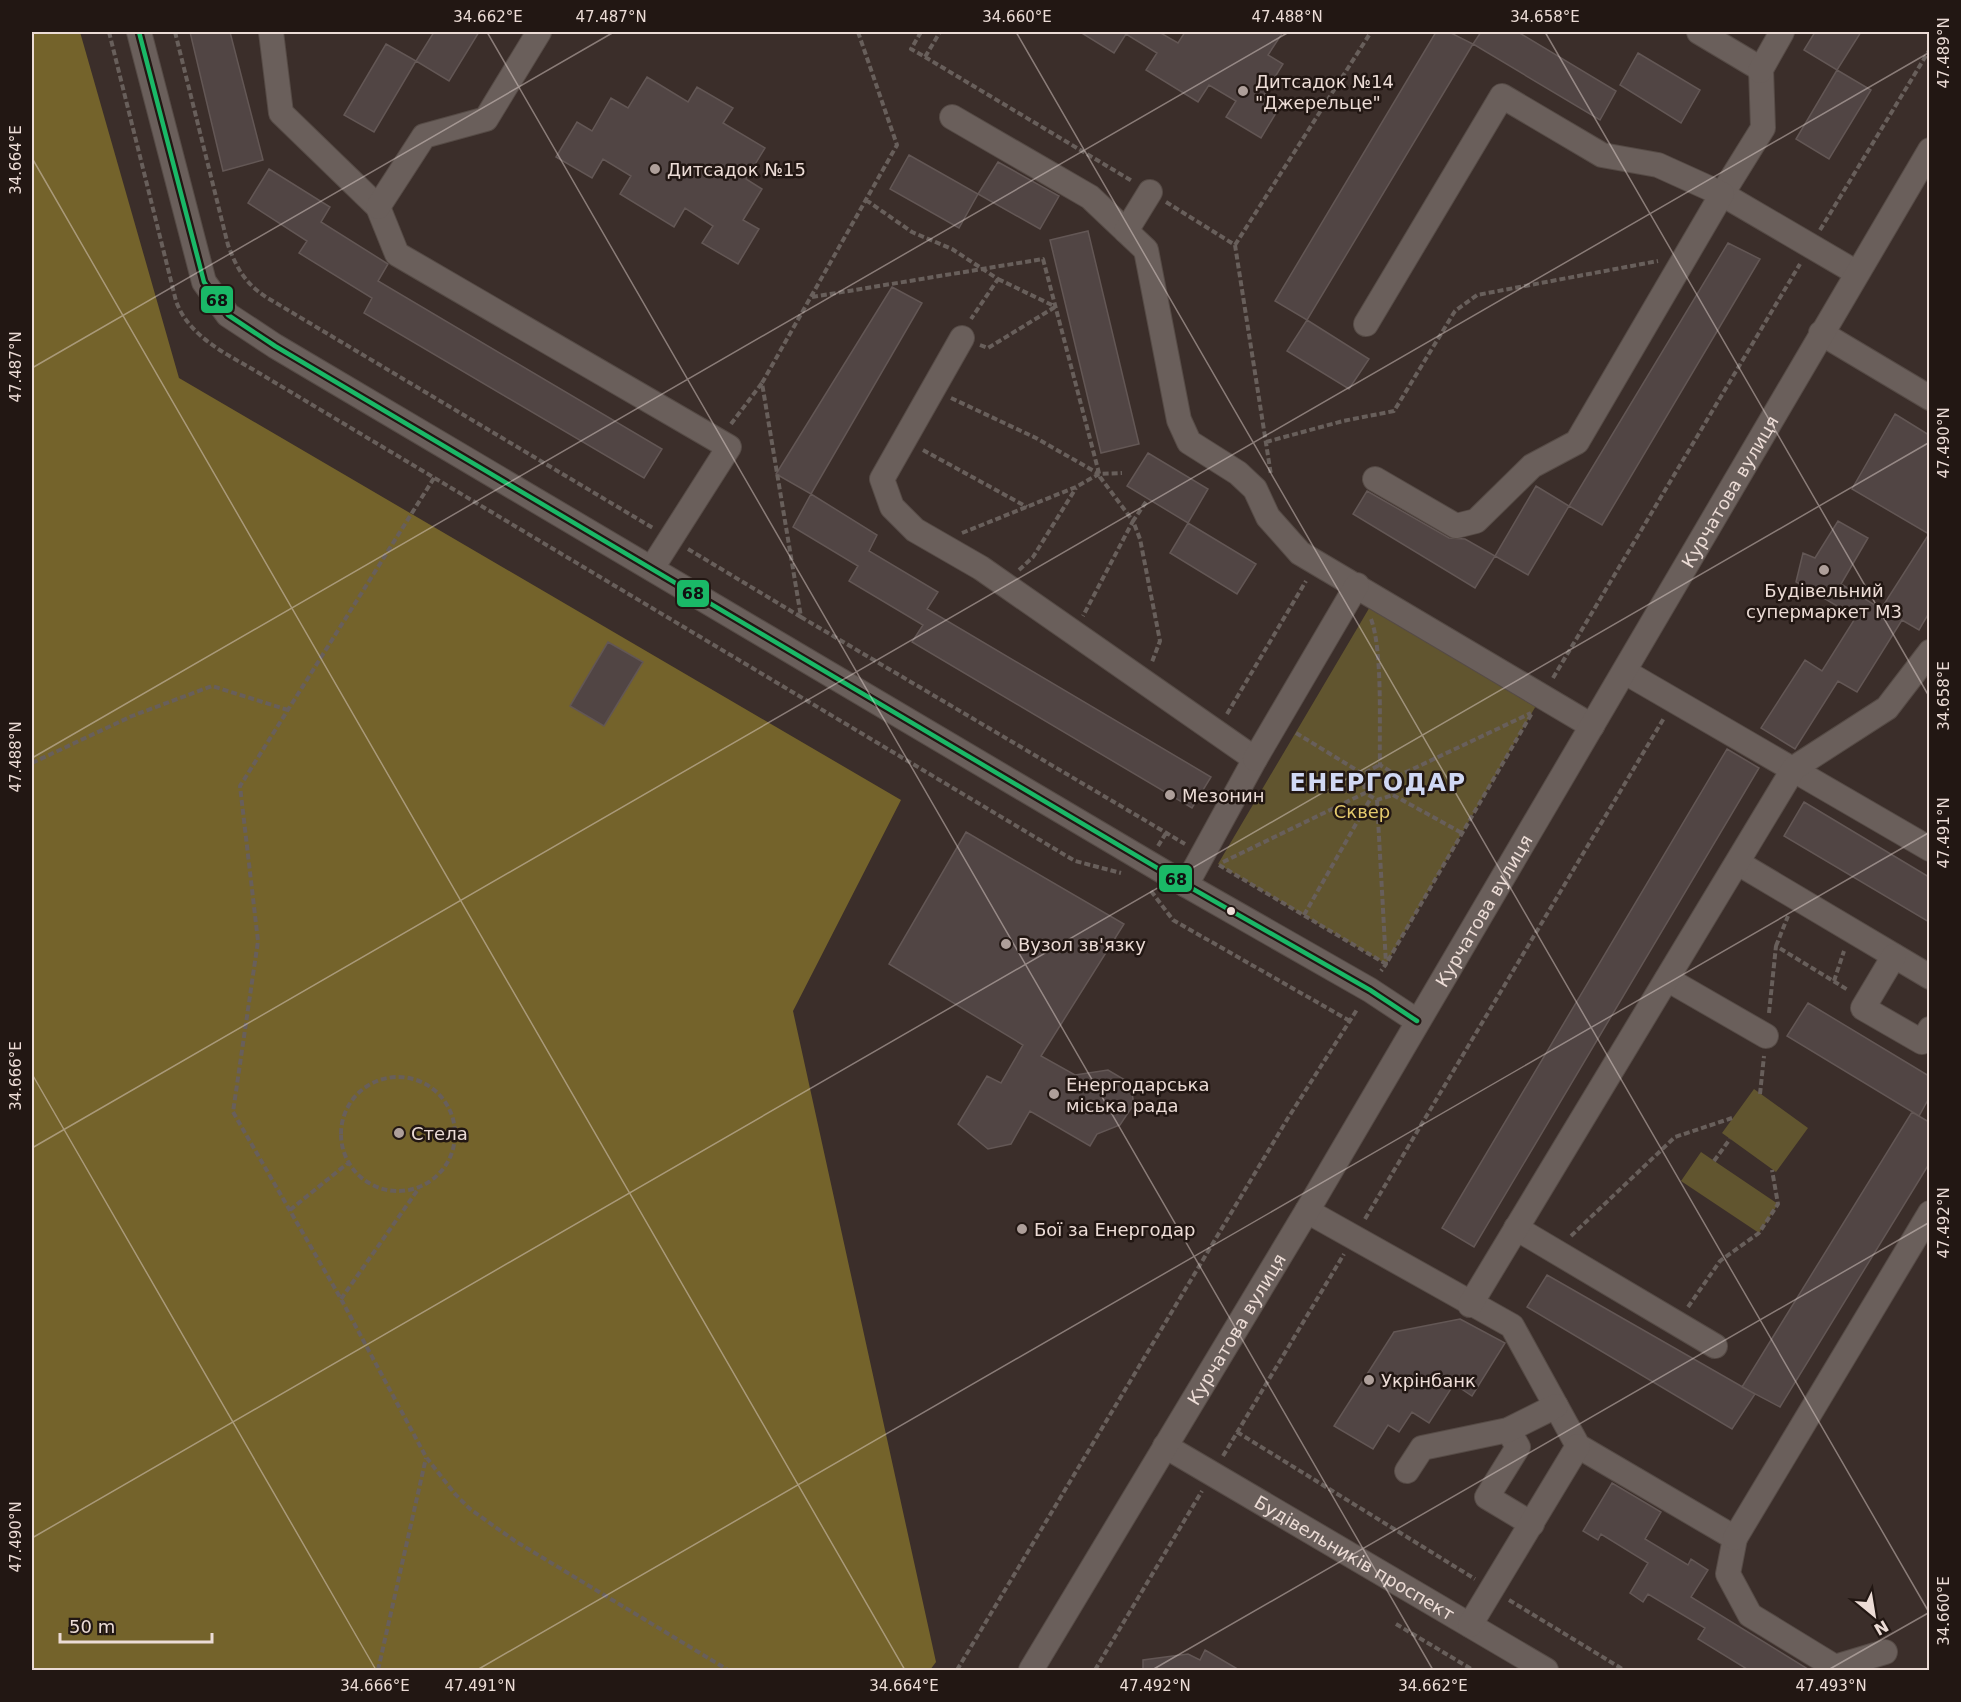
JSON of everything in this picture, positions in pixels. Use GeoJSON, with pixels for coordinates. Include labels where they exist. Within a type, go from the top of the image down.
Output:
{"type":"FeatureCollection","features":[{"type":"Feature","properties":{"kind":"street"},"geometry":{"type":"LineString","coordinates":[[139,32],[204,282],[228,315],[275,346],[1186,885],[1370,990],[1417,1021]]}},
{"type":"Feature","properties":{"kind":"street"},"geometry":{"type":"LineString","coordinates":[[271,32],[280,113],[378,207],[398,254],[729,447],[652,568]]}},
{"type":"Feature","properties":{"kind":"street"},"geometry":{"type":"LineString","coordinates":[[378,207],[424,136],[486,119],[538,32]]}},
{"type":"Feature","properties":{"kind":"street"},"geometry":{"type":"LineString","coordinates":[[1699,32],[1760,71]]}},
{"type":"Feature","properties":{"kind":"street"},"geometry":{"type":"LineString","coordinates":[[1375,479],[1456,526],[1476,521],[1532,466],[1577,442],[1762,128],[1760,71],[1782,32]]}},
{"type":"Feature","properties":{"kind":"street"},"geometry":{"type":"LineString","coordinates":[[1366,324],[1502,96],[1602,155],[1658,165],[1722,194],[1857,273]]}},
{"type":"Feature","properties":{"kind":"street"},"geometry":{"type":"LineString","coordinates":[[952,117],[1090,197],[1146,250],[1179,420],[1189,442],[1238,472],[1254,489],[1268,518],[1300,553],[1592,726]]}},
{"type":"Feature","properties":{"kind":"street","name":"Курчатова вулиця"},"geometry":{"type":"LineString","coordinates":[[1031,1671],[1307,1211],[1929,150]]}},
{"type":"Feature","properties":{"kind":"street"},"geometry":{"type":"LineString","coordinates":[[1126,231],[1150,192]]}},
{"type":"Feature","properties":{"kind":"street"},"geometry":{"type":"LineString","coordinates":[[1821,333],[1929,398]]}},
{"type":"Feature","properties":{"kind":"street"},"geometry":{"type":"LineString","coordinates":[[962,338],[882,479],[892,507],[915,530],[1002,584],[1255,759]]}},
{"type":"Feature","properties":{"kind":"street"},"geometry":{"type":"LineString","coordinates":[[1186,885],[1255,759],[1357,585]]}},
{"type":"Feature","properties":{"kind":"street"},"geometry":{"type":"LineString","coordinates":[[1470,1305],[1794,768],[1887,708],[1929,652]]}},
{"type":"Feature","properties":{"kind":"street"},"geometry":{"type":"LineString","coordinates":[[1625,672],[1794,768],[1929,849]]}},
{"type":"Feature","properties":{"kind":"street"},"geometry":{"type":"LineString","coordinates":[[1738,862],[1929,977]]}},
{"type":"Feature","properties":{"kind":"street"},"geometry":{"type":"LineString","coordinates":[[1894,956],[1863,1008],[1922,1042],[1929,1029]]}},
{"type":"Feature","properties":{"kind":"street"},"geometry":{"type":"LineString","coordinates":[[1667,979],[1766,1036]]}},
{"type":"Feature","properties":{"kind":"street"},"geometry":{"type":"LineString","coordinates":[[1307,1211],[1470,1305],[1512,1326],[1578,1446],[1735,1538]]}},
{"type":"Feature","properties":{"kind":"street"},"geometry":{"type":"LineString","coordinates":[[1885,1652],[1835,1667],[1750,1615],[1728,1574],[1735,1538],[1929,1213]]}},
{"type":"Feature","properties":{"kind":"street"},"geometry":{"type":"LineString","coordinates":[[1516,1228],[1715,1346]]}},
{"type":"Feature","properties":{"kind":"street"},"geometry":{"type":"LineString","coordinates":[[1407,1471],[1422,1448],[1508,1430],[1556,1406]]}},
{"type":"Feature","properties":{"kind":"street"},"geometry":{"type":"LineString","coordinates":[[1508,1430],[1518,1447],[1487,1497],[1532,1524]]}},
{"type":"Feature","properties":{"kind":"street","name":"Будівельників проспект"},"geometry":{"type":"LineString","coordinates":[[1165,1446],[1546,1671]]}},
{"type":"Feature","properties":{"kind":"street"},"geometry":{"type":"LineString","coordinates":[[1470,1625],[1578,1446]]}},
{"type":"Feature","properties":{"kind":"path"},"geometry":{"type":"LineString","coordinates":[[175,32],[228,245],[236,266],[251,286],[801,617]]}},
{"type":"Feature","properties":{"kind":"path"},"geometry":{"type":"LineString","coordinates":[[921,32],[911,49],[924,57],[940,32]]}},
{"type":"Feature","properties":{"kind":"path"},"geometry":{"type":"LineString","coordinates":[[1235,245],[1371,32]]}},
{"type":"Feature","properties":{"kind":"path"},"geometry":{"type":"LineString","coordinates":[[866,200],[912,232],[952,249],[979,269],[1055,307]]}},
{"type":"Feature","properties":{"kind":"path"},"geometry":{"type":"LineString","coordinates":[[1266,442],[1343,421],[1394,411],[1455,311],[1477,295],[1686,256]]}},
{"type":"Feature","properties":{"kind":"path"},"geometry":{"type":"LineString","coordinates":[[811,297],[1043,258],[1099,474],[1133,521],[1140,539],[1160,641],[1144,682]]}},
{"type":"Feature","properties":{"kind":"path"},"geometry":{"type":"LineString","coordinates":[[998,279],[974,314],[962,338],[988,348],[1055,307]]}},
{"type":"Feature","properties":{"kind":"path"},"geometry":{"type":"LineString","coordinates":[[718,441],[762,383]]}},
{"type":"Feature","properties":{"kind":"path"},"geometry":{"type":"LineString","coordinates":[[932,391],[967,404],[1002,424],[1036,438],[1099,474]]}},
{"type":"Feature","properties":{"kind":"path"},"geometry":{"type":"LineString","coordinates":[[904,440],[1028,507]]}},
{"type":"Feature","properties":{"kind":"path"},"geometry":{"type":"LineString","coordinates":[[940,544],[976,526],[1076,487],[1099,474],[1122,473]]}},
{"type":"Feature","properties":{"kind":"path"},"geometry":{"type":"LineString","coordinates":[[434,478],[240,786],[258,941],[233,1112],[341,1299],[426,1457],[455,1494],[491,1525],[728,1671]]}},
{"type":"Feature","properties":{"kind":"path"},"geometry":{"type":"LineString","coordinates":[[1002,584],[1033,557],[1076,487]]}},
{"type":"Feature","properties":{"kind":"path"},"geometry":{"type":"LineString","coordinates":[[1074,634],[1133,521],[1146,502]]}},
{"type":"Feature","properties":{"kind":"path"},"geometry":{"type":"LineString","coordinates":[[1215,732],[1241,693],[1317,562]]}},
{"type":"Feature","properties":{"kind":"path"},"geometry":{"type":"LineString","coordinates":[[1370,617],[1374,627],[1378,671],[1380,765]]}},
{"type":"Feature","properties":{"kind":"path"},"geometry":{"type":"LineString","coordinates":[[32,763],[132,716],[212,686],[288,710]]}},
{"type":"Feature","properties":{"kind":"path"},"geometry":{"type":"LineString","coordinates":[[1095,1671],[1675,700]]}},
{"type":"Feature","properties":{"kind":"path"},"geometry":{"type":"LineString","coordinates":[[1398,776],[1532,713]]}},
{"type":"Feature","properties":{"kind":"path"},"geometry":{"type":"LineString","coordinates":[[1277,721],[1323,752],[1363,774]]}},
{"type":"Feature","properties":{"kind":"path"},"geometry":{"type":"LineString","coordinates":[[1363,774],[1380,765]]}},
{"type":"Feature","properties":{"kind":"path"},"geometry":{"type":"LineString","coordinates":[[1380,765],[1398,776]]}},
{"type":"Feature","properties":{"kind":"path"},"geometry":{"type":"LineString","coordinates":[[1363,774],[1365,792]]}},
{"type":"Feature","properties":{"kind":"path"},"geometry":{"type":"LineString","coordinates":[[1393,795],[1398,776]]}},
{"type":"Feature","properties":{"kind":"path"},"geometry":{"type":"LineString","coordinates":[[957,1671],[1288,1118],[1386,964],[1377,800],[1365,792]]}},
{"type":"Feature","properties":{"kind":"path"},"geometry":{"type":"LineString","coordinates":[[1218,864],[1365,792]]}},
{"type":"Feature","properties":{"kind":"path"},"geometry":{"type":"LineString","coordinates":[[1377,800],[1393,795],[1462,833]]}},
{"type":"Feature","properties":{"kind":"path"},"geometry":{"type":"LineString","coordinates":[[1304,915],[1372,796]]}},
{"type":"Feature","properties":{"kind":"path"},"geometry":{"type":"LineString","coordinates":[[988,809],[1076,861],[1130,875]]}},
{"type":"Feature","properties":{"kind":"path"},"geometry":{"type":"LineString","coordinates":[[1147,886],[1173,920],[1350,1021]]}},
{"type":"Feature","properties":{"kind":"path"},"geometry":{"type":"LineString","coordinates":[[1760,1094],[1776,946],[1795,897]]}},
{"type":"Feature","properties":{"kind":"path"},"geometry":{"type":"LineString","coordinates":[[1834,981],[1851,930]]}},
{"type":"Feature","properties":{"kind":"path"},"geometry":{"type":"LineString","coordinates":[[1776,946],[1867,1001]]}},
{"type":"Feature","properties":{"kind":"path"},"geometry":{"type":"LineString","coordinates":[[389,1077],[409,1077],[426,1084],[441,1095],[451,1110],[455,1128],[454,1147],[447,1164],[435,1178],[420,1187],[402,1192],[383,1190],[365,1182],[342,1151],[340,1131],[345,1112],[355,1095],[370,1083],[389,1077]]}},
{"type":"Feature","properties":{"kind":"path"},"geometry":{"type":"LineString","coordinates":[[1555,1251],[1675,1137],[1732,1118]]}},
{"type":"Feature","properties":{"kind":"path"},"geometry":{"type":"LineString","coordinates":[[1714,1161],[1730,1139]]}},
{"type":"Feature","properties":{"kind":"path"},"geometry":{"type":"LineString","coordinates":[[291,1210],[348,1162]]}},
{"type":"Feature","properties":{"kind":"path"},"geometry":{"type":"LineString","coordinates":[[1677,1324],[1720,1261],[1759,1233],[1778,1204],[1773,1170]]}},
{"type":"Feature","properties":{"kind":"path"},"geometry":{"type":"LineString","coordinates":[[341,1299],[420,1187]]}},
{"type":"Feature","properties":{"kind":"path"},"geometry":{"type":"LineString","coordinates":[[1237,1432],[1624,1671]]}},
{"type":"Feature","properties":{"kind":"path"},"geometry":{"type":"LineString","coordinates":[[378,1671],[426,1457]]}},
{"type":"Feature","properties":{"kind":"path"},"geometry":{"type":"LineString","coordinates":[[1396,1624],[1473,1671]]}},
{"type":"Feature","properties":{"kind":"green space","name":"Сквер"},"geometry":{"type":"Polygon","coordinates":[[[1371,605],[1537,704],[1386,964],[1218,864],[1371,605]]]}},
{"type":"Feature","properties":{"kind":"green space"},"geometry":{"type":"Polygon","coordinates":[[[1754,1089],[1808,1128],[1776,1172],[1722,1133],[1754,1089]]]}},
{"type":"Feature","properties":{"kind":"green space"},"geometry":{"type":"Polygon","coordinates":[[[1701,1152],[1778,1204],[1759,1233],[1681,1181],[1701,1152]]]}},
{"type":"Feature","properties":{"kind":"shaded area"},"geometry":{"type":"Polygon","coordinates":[[[32,32],[80,32],[179,378],[901,800],[793,1011],[936,1662],[930,1670],[32,1670],[32,32]]]}},
{"type":"Feature","properties":{"kind":"building"},"geometry":{"type":"Polygon","coordinates":[[[190,32],[230,32],[263,160],[223,171],[190,32]]]}},
{"type":"Feature","properties":{"kind":"building"},"geometry":{"type":"Polygon","coordinates":[[[434,32],[479,32],[449,81],[416,61],[434,32]]]}},
{"type":"Feature","properties":{"kind":"building","name":"Дитсадок №14 \"Джерельце\""},"geometry":{"type":"Polygon","coordinates":[[[1080,32],[1159,32],[1178,43],[1185,32],[1283,32],[1268,55],[1283,64],[1262,98],[1279,108],[1261,138],[1226,117],[1236,101],[1209,85],[1198,102],[1146,70],[1157,53],[1126,34],[1114,53],[1080,32]]]}},
{"type":"Feature","properties":{"kind":"building"},"geometry":{"type":"Polygon","coordinates":[[[1436,32],[1449,32],[1473,44],[1307,320],[1275,301],[1436,32]]]}},
{"type":"Feature","properties":{"kind":"building"},"geometry":{"type":"Polygon","coordinates":[[[1481,32],[1518,32],[1616,91],[1600,120],[1473,44],[1481,32]]]}},
{"type":"Feature","properties":{"kind":"building"},"geometry":{"type":"Polygon","coordinates":[[[1815,32],[1861,32],[1837,70],[1804,50],[1815,32]]]}},
{"type":"Feature","properties":{"kind":"building"},"geometry":{"type":"Polygon","coordinates":[[[386,44],[416,61],[374,132],[344,115],[386,44]]]}},
{"type":"Feature","properties":{"kind":"building"},"geometry":{"type":"Polygon","coordinates":[[[1638,53],[1700,90],[1681,123],[1620,85],[1638,53]]]}},
{"type":"Feature","properties":{"kind":"building"},"geometry":{"type":"Polygon","coordinates":[[[1837,70],[1871,90],[1829,159],[1796,139],[1837,70]]]}},
{"type":"Feature","properties":{"kind":"building","name":"Дитсадок №15"},"geometry":{"type":"Polygon","coordinates":[[[647,77],[688,102],[697,87],[733,108],[723,123],[765,148],[746,179],[762,189],[743,220],[759,229],[738,264],[702,243],[713,226],[685,208],[674,227],[620,194],[631,176],[603,159],[592,178],[556,157],[577,122],[592,131],[611,98],[628,108],[647,77]]]}},
{"type":"Feature","properties":{"kind":"building"},"geometry":{"type":"Polygon","coordinates":[[[909,155],[978,194],[959,228],[890,189],[909,155]]]}},
{"type":"Feature","properties":{"kind":"building"},"geometry":{"type":"Polygon","coordinates":[[[998,162],[1059,196],[1040,229],[978,194],[998,162]]]}},
{"type":"Feature","properties":{"kind":"building"},"geometry":{"type":"Polygon","coordinates":[[[269,169],[330,207],[321,222],[388,264],[378,281],[662,449],[644,478],[364,313],[372,298],[299,253],[307,241],[248,203],[269,169]]]}},
{"type":"Feature","properties":{"kind":"building"},"geometry":{"type":"Polygon","coordinates":[[[1088,231],[1139,444],[1101,453],[1050,240],[1088,231]]]}},
{"type":"Feature","properties":{"kind":"building"},"geometry":{"type":"Polygon","coordinates":[[[1728,243],[1760,259],[1602,525],[1569,506],[1728,243]]]}},
{"type":"Feature","properties":{"kind":"building"},"geometry":{"type":"Polygon","coordinates":[[[892,287],[922,303],[811,494],[776,474],[892,287]]]}},
{"type":"Feature","properties":{"kind":"building"},"geometry":{"type":"Polygon","coordinates":[[[1307,320],[1369,359],[1349,389],[1287,351],[1307,320]]]}},
{"type":"Feature","properties":{"kind":"building"},"geometry":{"type":"Polygon","coordinates":[[[1895,414],[1929,435],[1929,534],[1852,489],[1895,414]]]}},
{"type":"Feature","properties":{"kind":"building"},"geometry":{"type":"Polygon","coordinates":[[[1148,453],[1208,489],[1188,523],[1127,486],[1148,453]]]}},
{"type":"Feature","properties":{"kind":"building"},"geometry":{"type":"Polygon","coordinates":[[[1536,486],[1569,506],[1528,575],[1495,556],[1536,486]]]}},
{"type":"Feature","properties":{"kind":"building"},"geometry":{"type":"Polygon","coordinates":[[[1367,491],[1449,538],[1465,539],[1495,556],[1475,588],[1353,514],[1367,491]]]}},
{"type":"Feature","properties":{"kind":"building"},"geometry":{"type":"Polygon","coordinates":[[[811,494],[877,535],[869,551],[938,592],[927,609],[1211,777],[1192,808],[912,642],[923,625],[849,581],[858,566],[793,527],[811,494]]]}},
{"type":"Feature","properties":{"kind":"building"},"geometry":{"type":"Polygon","coordinates":[[[1838,521],[1868,538],[1841,584],[1881,609],[1929,534],[1929,613],[1919,630],[1902,620],[1857,692],[1838,681],[1795,749],[1761,728],[1805,660],[1822,671],[1856,617],[1796,582],[1803,553],[1815,558],[1838,521]]]}},
{"type":"Feature","properties":{"kind":"building"},"geometry":{"type":"Polygon","coordinates":[[[1188,523],[1256,564],[1237,594],[1170,553],[1188,523]]]}},
{"type":"Feature","properties":{"kind":"building"},"geometry":{"type":"Polygon","coordinates":[[[608,642],[643,662],[604,726],[570,706],[608,642]]]}},
{"type":"Feature","properties":{"kind":"building"},"geometry":{"type":"Polygon","coordinates":[[[1727,749],[1759,768],[1474,1247],[1442,1228],[1727,749]]]}},
{"type":"Feature","properties":{"kind":"building"},"geometry":{"type":"Polygon","coordinates":[[[1804,802],[1929,877],[1929,922],[1784,836],[1804,802]]]}},
{"type":"Feature","properties":{"kind":"building","name":"Вузол зв'язку"},"geometry":{"type":"Polygon","coordinates":[[[966,832],[1124,924],[1041,1056],[1075,1075],[1108,1070],[1130,1083],[1134,1104],[1120,1125],[1097,1134],[1090,1146],[1030,1111],[1011,1144],[988,1149],[958,1124],[987,1076],[1001,1083],[1023,1045],[889,964],[966,832]]]}},
{"type":"Feature","properties":{"kind":"building"},"geometry":{"type":"Polygon","coordinates":[[[1808,1003],[1929,1076],[1929,1098],[1919,1116],[1787,1036],[1808,1003]]]}},
{"type":"Feature","properties":{"kind":"building"},"geometry":{"type":"Polygon","coordinates":[[[1912,1112],[1929,1122],[1929,1164],[1780,1407],[1742,1387],[1912,1112]]]}},
{"type":"Feature","properties":{"kind":"building"},"geometry":{"type":"Polygon","coordinates":[[[1547,1275],[1755,1394],[1732,1429],[1527,1307],[1547,1275]]]}},
{"type":"Feature","properties":{"kind":"building"},"geometry":{"type":"Polygon","coordinates":[[[1460,1319],[1505,1343],[1472,1396],[1454,1384],[1429,1423],[1412,1412],[1399,1432],[1388,1425],[1373,1449],[1334,1426],[1394,1332],[1460,1319]]]}},
{"type":"Feature","properties":{"kind":"building"},"geometry":{"type":"Polygon","coordinates":[[[1612,1483],[1661,1512],[1645,1539],[1688,1565],[1691,1559],[1708,1570],[1691,1597],[1811,1671],[1750,1671],[1698,1639],[1705,1628],[1648,1594],[1643,1602],[1630,1593],[1648,1563],[1601,1534],[1598,1540],[1583,1531],[1612,1483]]]}},
{"type":"Feature","properties":{"kind":"building"},"geometry":{"type":"Polygon","coordinates":[[[1205,1650],[1241,1671],[1143,1671],[1143,1660],[1188,1654],[1200,1660],[1205,1650]]]}},
{"type":"Feature","properties":{"kind":"transit line","name":"68"},"geometry":{"type":"LineString","coordinates":[[139,32],[204,282],[228,315],[275,346],[1186,885],[1370,990],[1417,1021]]}},
{"type":"Feature","properties":{"kind":"place","name":"Дитсадок №14 \"Джерельце\""},"geometry":{"type":"Point","coordinates":[1243,91]}},
{"type":"Feature","properties":{"kind":"place","name":"Дитсадок №15"},"geometry":{"type":"Point","coordinates":[655,169]}},
{"type":"Feature","properties":{"kind":"place","name":"Будівельний супермаркет М3"},"geometry":{"type":"Point","coordinates":[1824,570]}},
{"type":"Feature","properties":{"kind":"place","name":"Мезонин"},"geometry":{"type":"Point","coordinates":[1170,795]}},
{"type":"Feature","properties":{"kind":"place","name":"Вузол зв'язку"},"geometry":{"type":"Point","coordinates":[1006,944]}},
{"type":"Feature","properties":{"kind":"place","name":"Енергодарська міська рада"},"geometry":{"type":"Point","coordinates":[1054,1094]}},
{"type":"Feature","properties":{"kind":"place","name":"Стела"},"geometry":{"type":"Point","coordinates":[399,1133]}},
{"type":"Feature","properties":{"kind":"place","name":"Бої за Енергодар"},"geometry":{"type":"Point","coordinates":[1022,1229]}},
{"type":"Feature","properties":{"kind":"place","name":"Укрінбанк"},"geometry":{"type":"Point","coordinates":[1369,1380]}},
{"type":"Feature","properties":{"kind":"district","name":"ЕНЕРГОДАР"},"geometry":{"type":"Point","coordinates":[1378,783]}}]}
